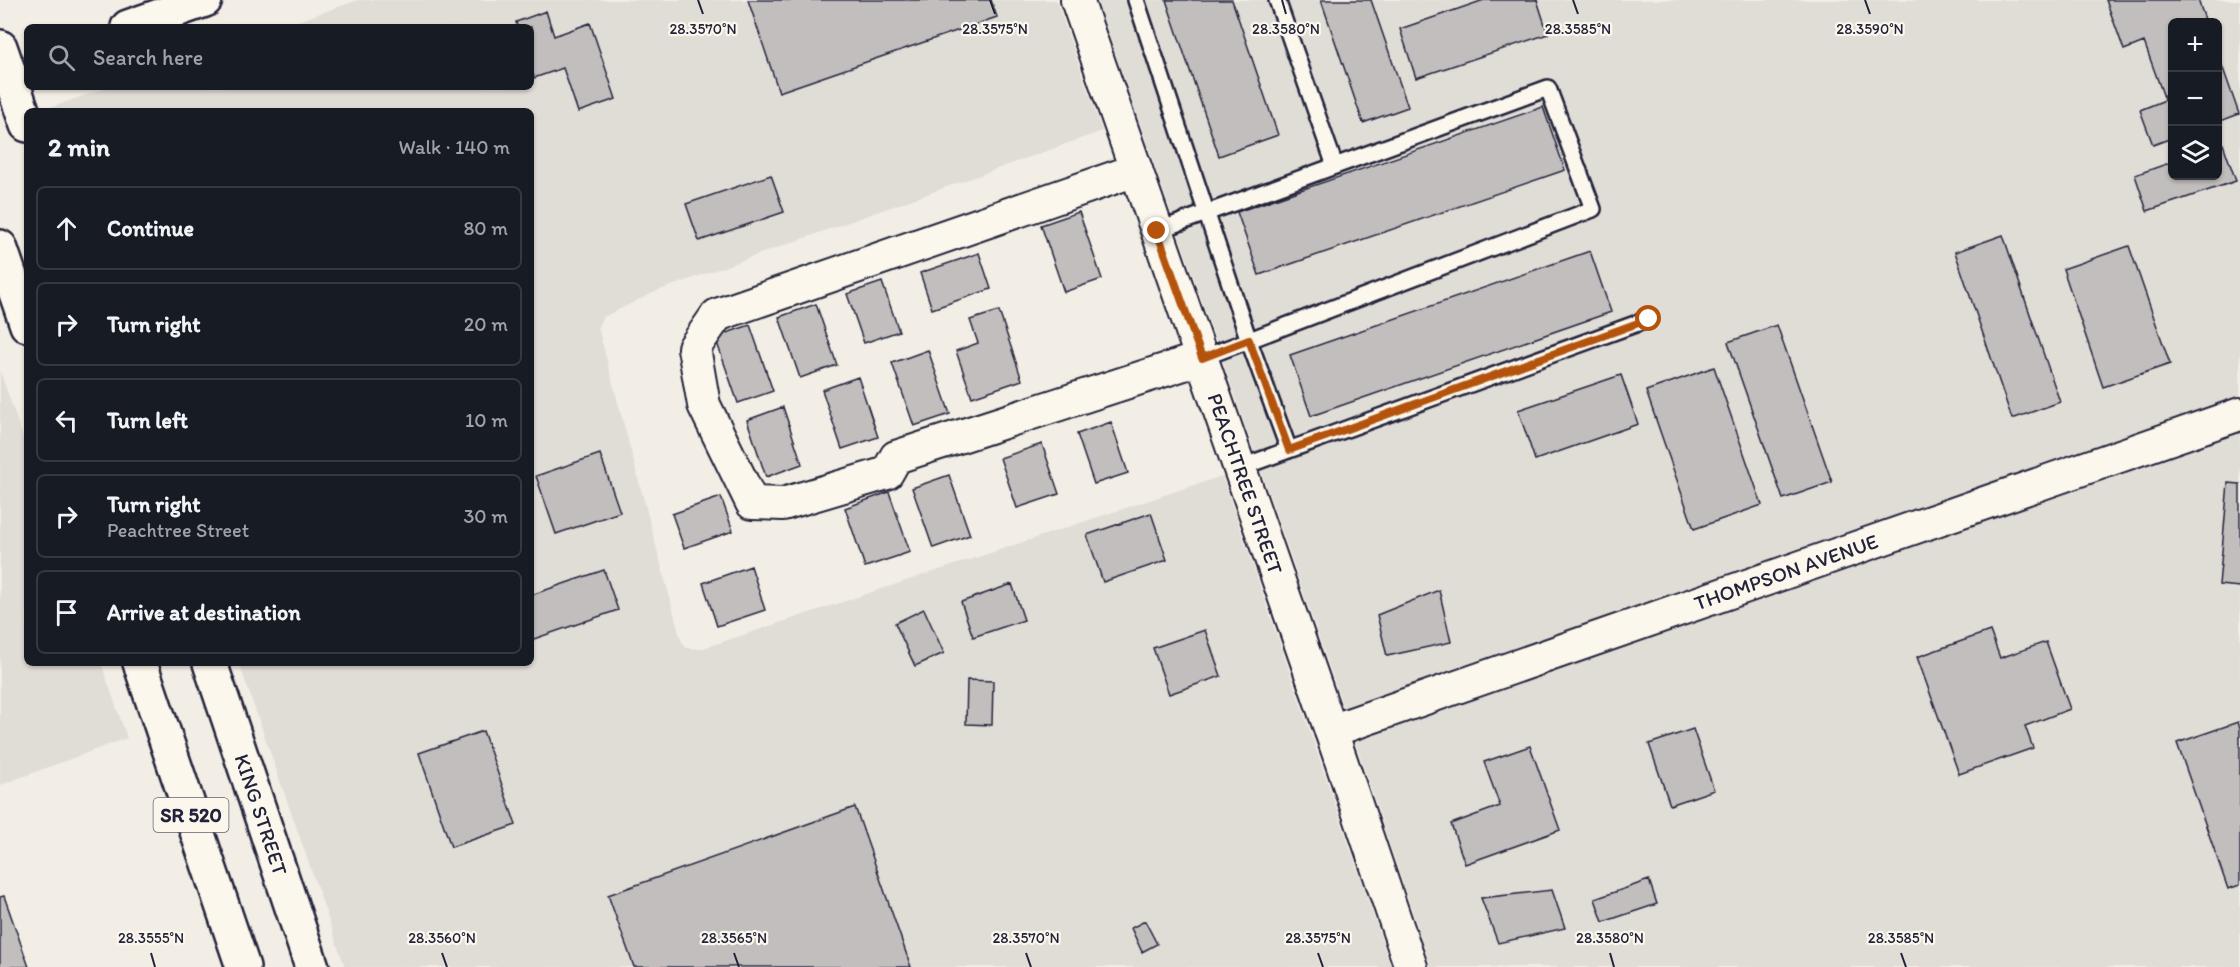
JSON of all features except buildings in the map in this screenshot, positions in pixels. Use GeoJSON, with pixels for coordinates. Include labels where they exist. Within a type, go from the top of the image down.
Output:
{"type":"FeatureCollection","features":[{"type":"Feature","properties":{"kind":"main road"},"geometry":{"type":"LineString","coordinates":[[137,24],[205,0]]}},
{"type":"Feature","properties":{"kind":"main road"},"geometry":{"type":"LineString","coordinates":[[9,63],[24,114]]}},
{"type":"Feature","properties":{"kind":"main road"},"geometry":{"type":"LineString","coordinates":[[0,247],[24,316]]}},
{"type":"Feature","properties":{"kind":"main road","name":"SR 520"},"geometry":{"type":"LineString","coordinates":[[141,666],[243,967]]}},
{"type":"Feature","properties":{"kind":"main road","name":"KING STREET"},"geometry":{"type":"LineString","coordinates":[[211,666],[312,967]]}},
{"type":"Feature","properties":{"kind":"street","name":"PEACHTREE STREET"},"geometry":{"type":"LineString","coordinates":[[1077,0],[1411,967]]}},
{"type":"Feature","properties":{"kind":"street"},"geometry":{"type":"LineString","coordinates":[[1136,170],[717,315],[694,348],[704,405],[752,502],[783,504],[886,473],[896,458],[1202,358]]}},
{"type":"Feature","properties":{"kind":"street","name":"THOMPSON AVENUE"},"geometry":{"type":"LineString","coordinates":[[1331,732],[2240,414]]}},
{"type":"Feature","properties":{"kind":"lane"},"geometry":{"type":"LineString","coordinates":[[1136,0],[1249,340],[1289,450]]}},
{"type":"Feature","properties":{"kind":"lane"},"geometry":{"type":"LineString","coordinates":[[1277,0],[1335,166]]}},
{"type":"Feature","properties":{"kind":"lane"},"geometry":{"type":"LineString","coordinates":[[1157,231],[1548,88],[1593,209],[1202,358]]}},
{"type":"Feature","properties":{"kind":"lane"},"geometry":{"type":"LineString","coordinates":[[1239,468],[1649,319]]}},
{"type":"Feature","properties":{"kind":"shaded area"},"geometry":{"type":"Polygon","coordinates":[[[358,0],[1056,0],[1102,131],[657,291],[603,317],[598,326],[599,331],[681,640],[686,648],[701,649],[1222,476],[1391,967],[345,967],[240,666],[534,666],[534,108],[49,108],[100,90],[534,90],[534,24],[290,24],[358,0]]]}},
{"type":"Feature","properties":{"kind":"shaded area"},"geometry":{"type":"Polygon","coordinates":[[[1097,0],[2240,0],[2240,396],[1344,709],[1097,0]]]}},
{"type":"Feature","properties":{"kind":"shaded area"},"geometry":{"type":"Polygon","coordinates":[[[0,371],[24,440],[24,666],[102,666],[127,738],[0,785],[0,371]]]}},
{"type":"Feature","properties":{"kind":"shaded area"},"geometry":{"type":"Polygon","coordinates":[[[2240,432],[2240,967],[1431,967],[1355,741],[2240,432]]]}},
{"type":"Feature","properties":{"kind":"route"},"geometry":{"type":"LineString","coordinates":[[1157,231],[1202,358],[1249,340],[1289,450],[1649,319]]}}]}
